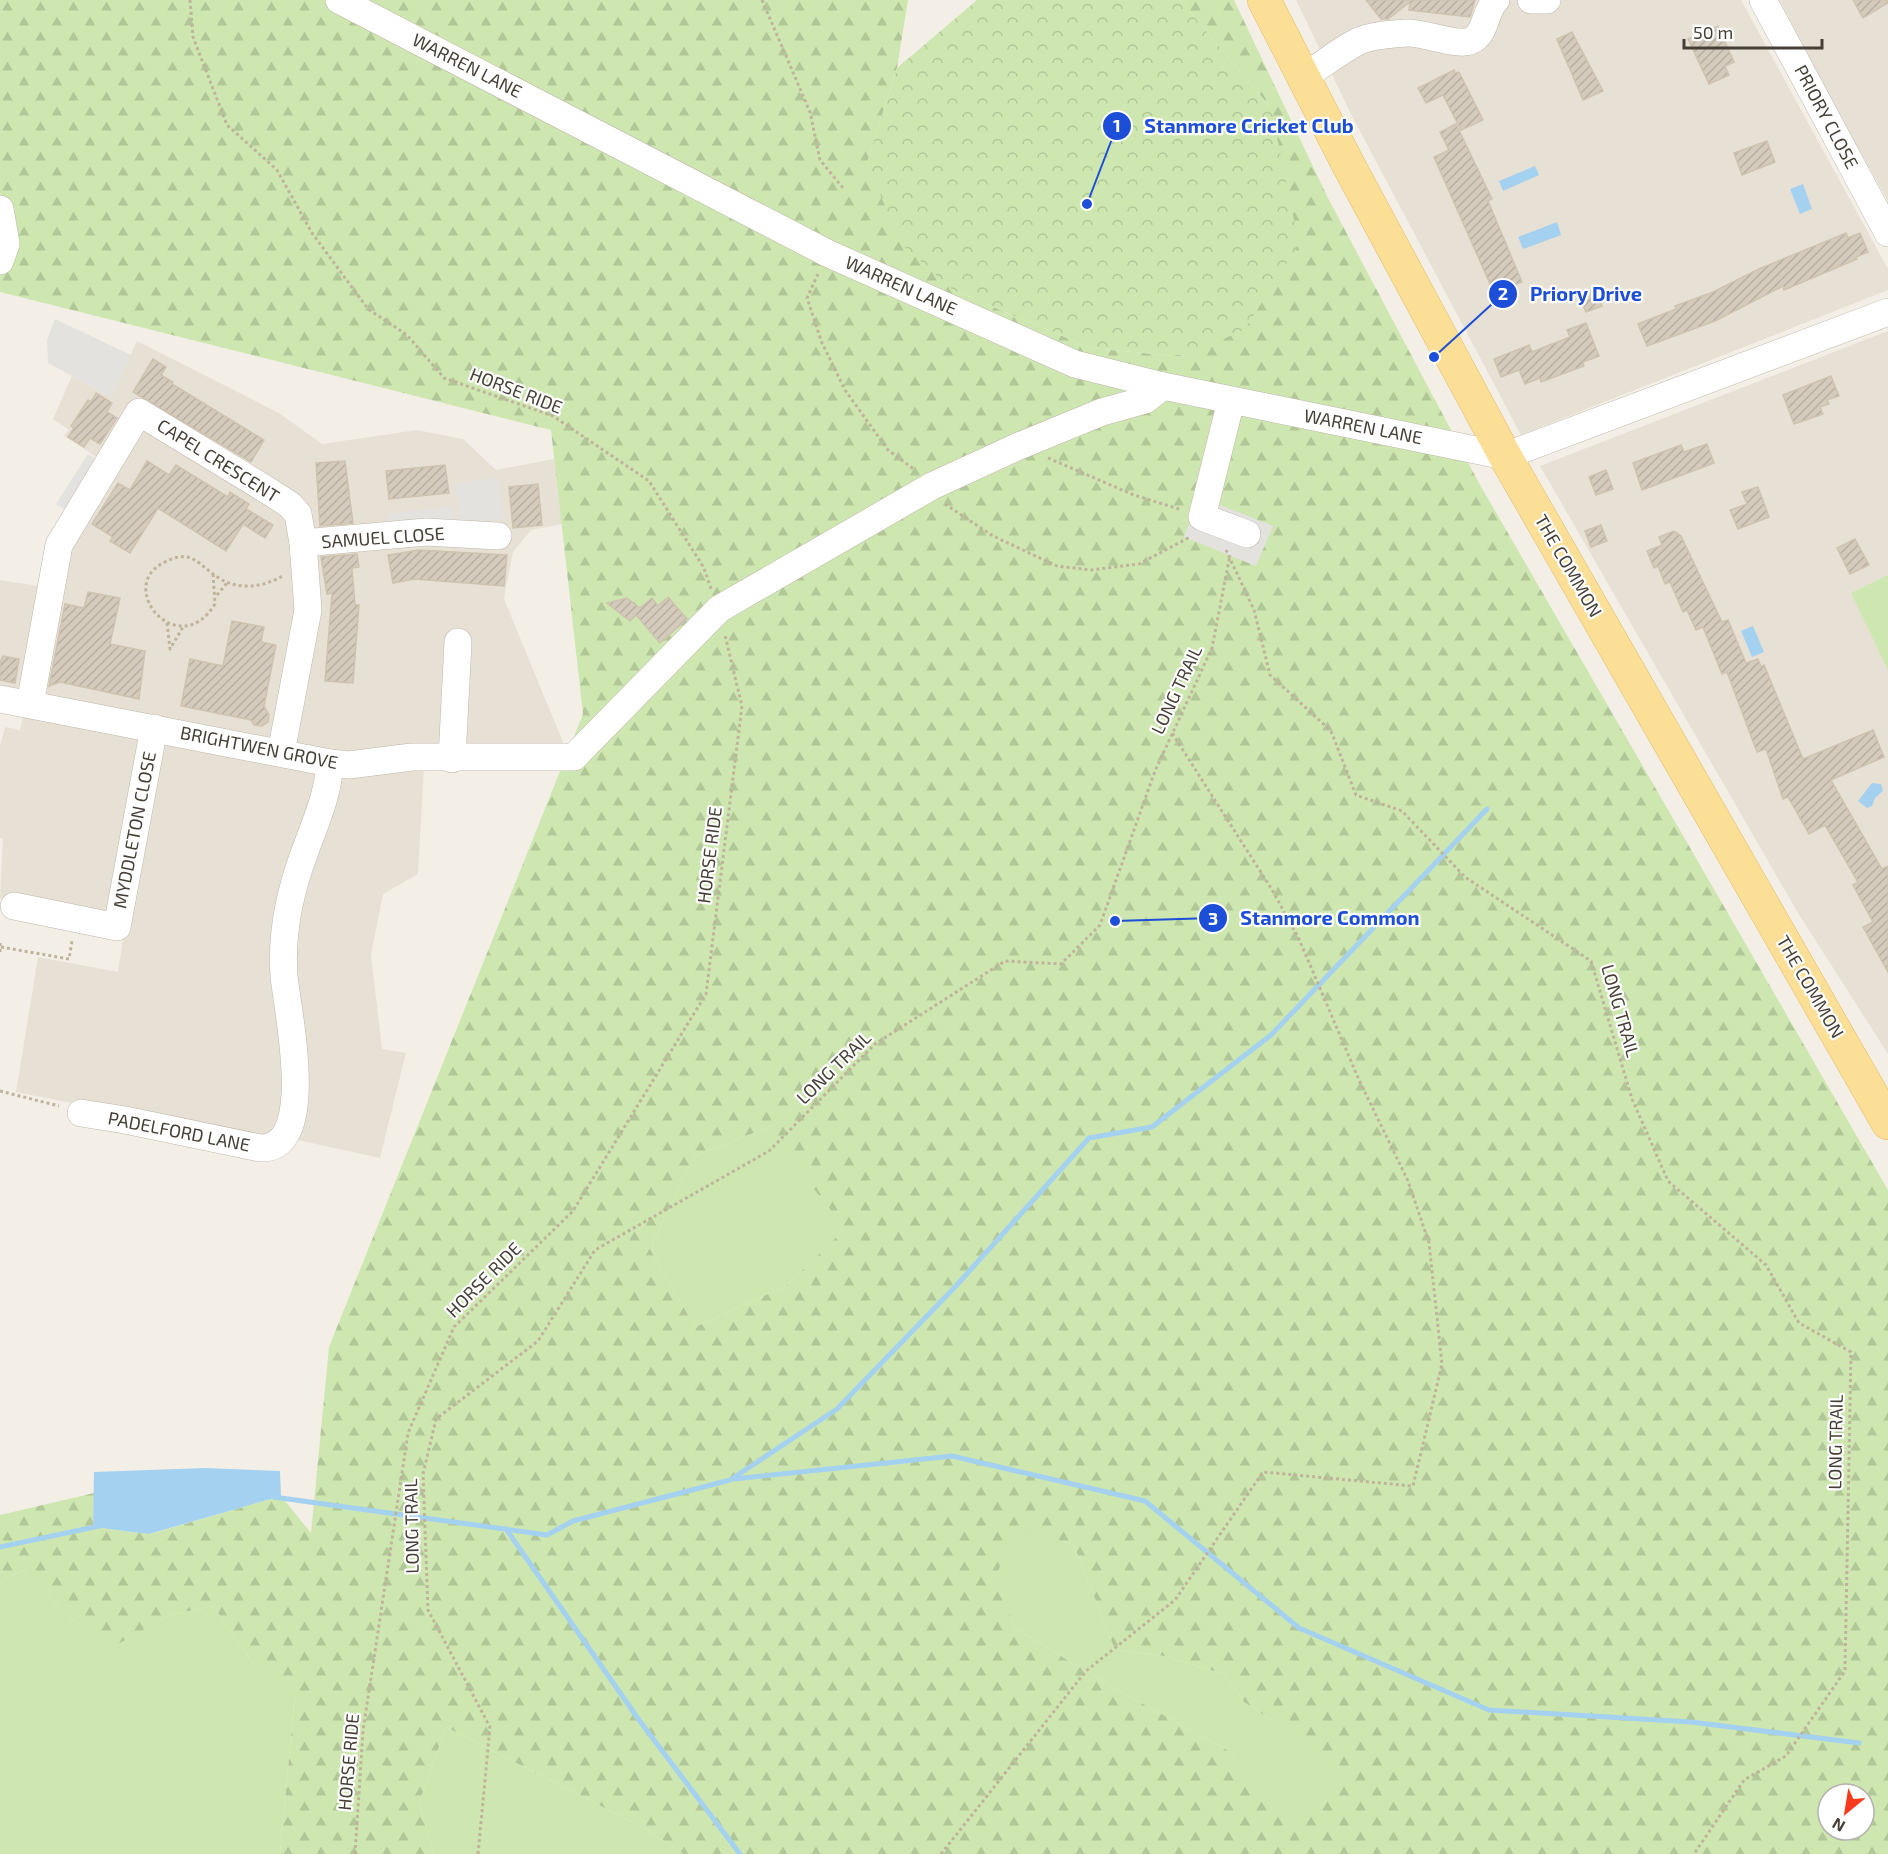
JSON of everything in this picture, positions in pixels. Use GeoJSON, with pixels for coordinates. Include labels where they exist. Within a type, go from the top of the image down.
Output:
{"type":"FeatureCollection","features":[{"type":"Feature","properties":{"kind":"main road","name":"THE COMMON"},"geometry":{"type":"LineString","coordinates":[[1264,0],[1504,456],[1888,1122]]}},
{"type":"Feature","properties":{"kind":"street","name":"WARREN LANE"},"geometry":{"type":"LineString","coordinates":[[339,0],[827,253],[1075,364],[1231,401],[1504,456]]}},
{"type":"Feature","properties":{"kind":"street"},"geometry":{"type":"LineString","coordinates":[[1303,77],[1358,41],[1406,33],[1427,33],[1456,42],[1473,40],[1480,31],[1488,8],[1496,0]]}},
{"type":"Feature","properties":{"kind":"street"},"geometry":{"type":"LineString","coordinates":[[1532,0],[1547,0]]}},
{"type":"Feature","properties":{"kind":"street","name":"PRIORY CLOSE"},"geometry":{"type":"LineString","coordinates":[[1763,0],[1888,233]]}},
{"type":"Feature","properties":{"kind":"street"},"geometry":{"type":"LineString","coordinates":[[0,209],[6,244],[0,261]]}},
{"type":"Feature","properties":{"kind":"street"},"geometry":{"type":"LineString","coordinates":[[1504,456],[1888,312]]}},
{"type":"Feature","properties":{"kind":"street"},"geometry":{"type":"LineString","coordinates":[[719,609],[932,486],[1019,446],[1102,412],[1145,400],[1163,386]]}},
{"type":"Feature","properties":{"kind":"street"},"geometry":{"type":"LineString","coordinates":[[1231,401],[1202,517],[1247,534]]}},
{"type":"Feature","properties":{"kind":"street","name":"CAPEL CRESCENT"},"geometry":{"type":"LineString","coordinates":[[30,704],[59,545],[139,412],[290,505],[298,514],[308,610],[281,753]]}},
{"type":"Feature","properties":{"kind":"street","name":"SAMUEL CLOSE"},"geometry":{"type":"LineString","coordinates":[[304,555],[426,532],[498,536]]}},
{"type":"Feature","properties":{"kind":"street","name":"BRIGHTWEN GROVE"},"geometry":{"type":"LineString","coordinates":[[0,699],[349,765],[412,757],[452,759],[574,757],[719,609]]}},
{"type":"Feature","properties":{"kind":"street"},"geometry":{"type":"LineString","coordinates":[[452,759],[458,642]]}},
{"type":"Feature","properties":{"kind":"street","name":"MYDDLETON CLOSE"},"geometry":{"type":"LineString","coordinates":[[77,919],[117,927],[154,728]]}},
{"type":"Feature","properties":{"kind":"street","name":"PADELFORD LANE"},"geometry":{"type":"LineString","coordinates":[[81,1113],[260,1148],[276,1146],[285,1137],[295,1098],[295,1072],[284,975],[287,920],[294,886],[322,809],[330,763]]}},
{"type":"Feature","properties":{"kind":"street"},"geometry":{"type":"LineString","coordinates":[[14,906],[77,919]]}},
{"type":"Feature","properties":{"kind":"path","name":"HORSE RIDE"},"geometry":{"type":"LineString","coordinates":[[190,0],[193,37],[227,125],[277,170],[312,233],[368,309],[407,335],[444,378],[553,416],[650,481],[704,568],[719,609],[742,706],[706,994],[573,1211],[454,1327],[408,1432],[363,1731],[355,1854]]}},
{"type":"Feature","properties":{"kind":"path"},"geometry":{"type":"LineString","coordinates":[[762,0],[810,112],[820,160],[843,188]]}},
{"type":"Feature","properties":{"kind":"path"},"geometry":{"type":"LineString","coordinates":[[1019,446],[1134,495],[1202,517]]}},
{"type":"Feature","properties":{"kind":"path"},"geometry":{"type":"LineString","coordinates":[[184,627],[167,623],[153,611],[146,592],[146,582],[156,567],[175,558],[185,557],[196,559],[227,583],[257,585],[279,578],[291,570],[304,555]]}},
{"type":"Feature","properties":{"kind":"path","name":"LONG TRAIL"},"geometry":{"type":"LineString","coordinates":[[478,1854],[490,1728],[428,1610],[423,1473],[436,1419],[538,1341],[595,1250],[769,1151],[875,1044],[1005,961],[1061,964],[1101,925],[1155,771],[1212,648],[1230,555],[1254,610],[1270,675],[1332,730],[1356,795],[1402,811],[1465,877],[1591,961],[1632,1100],[1668,1181],[1766,1265],[1799,1323],[1851,1352],[1845,1671],[1786,1756],[1743,1780],[1694,1854]]}},
{"type":"Feature","properties":{"kind":"path"},"geometry":{"type":"LineString","coordinates":[[167,623],[170,649],[184,627],[205,618],[215,604],[213,574]]}},
{"type":"Feature","properties":{"kind":"path"},"geometry":{"type":"LineString","coordinates":[[216,595],[227,583]]}},
{"type":"Feature","properties":{"kind":"path"},"geometry":{"type":"LineString","coordinates":[[941,1854],[1086,1671],[1175,1600],[1263,1472],[1413,1486],[1442,1364],[1429,1243],[1408,1181],[1359,1080],[1299,939],[1272,888],[1172,733]]}},
{"type":"Feature","properties":{"kind":"path"},"geometry":{"type":"LineString","coordinates":[[0,955],[0,945],[69,959],[77,919]]}},
{"type":"Feature","properties":{"kind":"path"},"geometry":{"type":"LineString","coordinates":[[0,1091],[81,1113]]}},
{"type":"Feature","properties":{"kind":"shaded area"},"geometry":{"type":"Polygon","coordinates":[[[1296,0],[1741,0],[1888,269],[1888,290],[1521,435],[1352,116],[1296,0]]]}},
{"type":"Feature","properties":{"kind":"shaded area"},"geometry":{"type":"Polygon","coordinates":[[[1780,0],[1888,0],[1888,201],[1824,87],[1780,0]]]}},
{"type":"Feature","properties":{"kind":"shaded area"},"geometry":{"type":"Polygon","coordinates":[[[55,319],[131,355],[111,397],[48,363],[47,340],[55,319]]]}},
{"type":"Feature","properties":{"kind":"shaded area"},"geometry":{"type":"Polygon","coordinates":[[[1888,331],[1888,1054],[1798,913],[1540,466],[1888,331]]]}},
{"type":"Feature","properties":{"kind":"shaded area"},"geometry":{"type":"Polygon","coordinates":[[[137,341],[279,413],[322,444],[417,430],[463,439],[496,470],[559,458],[573,522],[531,530],[513,552],[504,599],[563,742],[545,755],[425,749],[418,874],[383,894],[371,955],[382,1049],[406,1053],[380,1158],[293,1139],[259,1140],[16,1092],[38,957],[118,972],[126,921],[0,898],[3,839],[0,838],[0,746],[5,727],[20,730],[24,713],[0,687],[0,580],[63,590],[75,534],[116,470],[64,436],[69,430],[53,419],[72,376],[111,397],[137,341]]]}},
{"type":"Feature","properties":{"kind":"shaded area"},"geometry":{"type":"Polygon","coordinates":[[[88,454],[100,462],[69,512],[56,504],[88,454]]]}},
{"type":"Feature","properties":{"kind":"shaded area"},"geometry":{"type":"Polygon","coordinates":[[[498,478],[503,519],[461,525],[455,483],[498,478]]]}},
{"type":"Feature","properties":{"kind":"shaded area"},"geometry":{"type":"Polygon","coordinates":[[[1200,497],[1273,526],[1256,566],[1184,537],[1200,497]]]}},
{"type":"Feature","properties":{"kind":"shaded area"},"geometry":{"type":"Polygon","coordinates":[[[452,506],[455,521],[390,530],[388,514],[452,506]]]}},
{"type":"Feature","properties":{"kind":"green space"},"geometry":{"type":"Polygon","coordinates":[[[0,0],[908,0],[897,68],[867,163],[953,290],[1091,348],[1185,357],[1271,108],[1180,0],[1234,0],[1328,198],[1479,483],[1888,1190],[1888,1854],[683,1854],[644,1828],[446,1727],[419,1803],[434,1854],[280,1854],[295,1693],[253,1663],[213,1606],[170,1615],[109,1649],[74,1621],[22,1570],[0,1583],[0,1515],[94,1493],[93,1527],[150,1534],[281,1496],[311,1533],[329,1347],[583,714],[551,430],[0,292],[0,0]],[[764,1129],[694,1156],[650,1249],[695,1327],[786,1286],[846,1228],[764,1129]],[[1013,1527],[997,1575],[1014,1628],[1116,1689],[1229,1751],[1280,1818],[1325,1803],[1339,1766],[1244,1702],[1224,1674],[1164,1656],[1115,1650],[1074,1545],[1013,1527]]]}},
{"type":"Feature","properties":{"kind":"green space"},"geometry":{"type":"Polygon","coordinates":[[[977,0],[1180,0],[1271,108],[1299,244],[1245,329],[1185,357],[1091,348],[953,290],[901,244],[867,163],[897,68],[977,0]]]}},
{"type":"Feature","properties":{"kind":"green space"},"geometry":{"type":"Polygon","coordinates":[[[1888,575],[1888,670],[1851,593],[1888,575]]]}},
{"type":"Feature","properties":{"kind":"green space"},"geometry":{"type":"Polygon","coordinates":[[[764,1129],[847,1228],[786,1286],[695,1327],[650,1249],[694,1156],[764,1129]]]}},
{"type":"Feature","properties":{"kind":"green space"},"geometry":{"type":"Polygon","coordinates":[[[1013,1526],[1074,1545],[1115,1650],[1164,1656],[1224,1674],[1244,1702],[1340,1766],[1325,1803],[1280,1819],[1229,1751],[1116,1689],[1014,1628],[996,1575],[1013,1526]]]}},
{"type":"Feature","properties":{"kind":"green space"},"geometry":{"type":"Polygon","coordinates":[[[22,1570],[74,1621],[109,1648],[170,1615],[213,1606],[253,1663],[295,1692],[280,1854],[0,1854],[0,1583],[22,1570]]]}},
{"type":"Feature","properties":{"kind":"green space"},"geometry":{"type":"Polygon","coordinates":[[[446,1727],[644,1828],[683,1854],[434,1854],[419,1803],[446,1727]]]}},
{"type":"Feature","properties":{"kind":"water"},"geometry":{"type":"Polygon","coordinates":[[[1535,166],[1539,175],[1503,191],[1499,181],[1535,166]]]}},
{"type":"Feature","properties":{"kind":"water"},"geometry":{"type":"Polygon","coordinates":[[[1803,184],[1812,209],[1800,214],[1790,189],[1803,184]]]}},
{"type":"Feature","properties":{"kind":"water"},"geometry":{"type":"Polygon","coordinates":[[[1557,222],[1561,235],[1523,249],[1518,237],[1557,222]]]}},
{"type":"Feature","properties":{"kind":"water"},"geometry":{"type":"Polygon","coordinates":[[[1753,626],[1764,652],[1752,657],[1741,631],[1753,626]]]}},
{"type":"Feature","properties":{"kind":"water"},"geometry":{"type":"Polygon","coordinates":[[[1872,783],[1881,784],[1883,791],[1875,798],[1872,806],[1867,808],[1858,801],[1872,783]]]}},
{"type":"Feature","properties":{"kind":"water"},"geometry":{"type":"Polygon","coordinates":[[[205,1468],[280,1471],[281,1496],[149,1534],[93,1527],[94,1472],[205,1468]]]}},
{"type":"Feature","properties":{"kind":"building"},"geometry":{"type":"Polygon","coordinates":[[[1366,0],[1475,0],[1470,17],[1409,10],[1410,2],[1388,19],[1381,19],[1366,0]]]}},
{"type":"Feature","properties":{"kind":"building"},"geometry":{"type":"Polygon","coordinates":[[[1853,0],[1888,0],[1888,3],[1863,18],[1853,0]]]}},
{"type":"Feature","properties":{"kind":"building"},"geometry":{"type":"Polygon","coordinates":[[[1718,26],[1734,62],[1725,66],[1729,75],[1709,84],[1688,39],[1718,26]]]}},
{"type":"Feature","properties":{"kind":"building"},"geometry":{"type":"Polygon","coordinates":[[[1572,32],[1603,91],[1583,100],[1557,39],[1572,32]]]}},
{"type":"Feature","properties":{"kind":"building"},"geometry":{"type":"Polygon","coordinates":[[[1454,70],[1455,73],[1459,72],[1483,120],[1461,130],[1443,95],[1426,103],[1418,88],[1454,70]]]}},
{"type":"Feature","properties":{"kind":"building"},"geometry":{"type":"Polygon","coordinates":[[[1456,124],[1492,199],[1488,201],[1522,282],[1494,293],[1434,157],[1449,150],[1440,132],[1456,124]]]}},
{"type":"Feature","properties":{"kind":"building"},"geometry":{"type":"Polygon","coordinates":[[[1767,141],[1775,162],[1742,175],[1734,153],[1767,141]]]}},
{"type":"Feature","properties":{"kind":"building"},"geometry":{"type":"Polygon","coordinates":[[[1846,233],[1848,238],[1860,233],[1868,252],[1856,257],[1857,259],[1784,290],[1783,286],[1715,321],[1647,346],[1638,324],[1676,309],[1675,306],[1713,292],[1759,269],[1846,233]]]}},
{"type":"Feature","properties":{"kind":"building"},"geometry":{"type":"Polygon","coordinates":[[[1596,289],[1602,306],[1586,312],[1579,296],[1596,289]]]}},
{"type":"Feature","properties":{"kind":"building"},"geometry":{"type":"Polygon","coordinates":[[[1586,323],[1599,356],[1583,362],[1584,366],[1541,382],[1540,378],[1525,384],[1519,370],[1501,377],[1494,359],[1529,345],[1532,352],[1570,337],[1567,330],[1586,323]]]}},
{"type":"Feature","properties":{"kind":"building"},"geometry":{"type":"Polygon","coordinates":[[[153,359],[166,367],[161,375],[173,382],[172,384],[264,440],[251,462],[133,392],[153,359]]]}},
{"type":"Feature","properties":{"kind":"building"},"geometry":{"type":"Polygon","coordinates":[[[1831,376],[1839,396],[1827,400],[1829,404],[1820,407],[1823,414],[1794,424],[1783,395],[1831,376]]]}},
{"type":"Feature","properties":{"kind":"building"},"geometry":{"type":"Polygon","coordinates":[[[96,393],[112,403],[107,412],[117,418],[100,444],[90,438],[84,447],[68,437],[74,428],[71,426],[88,400],[91,402],[96,393]]]}},
{"type":"Feature","properties":{"kind":"building"},"geometry":{"type":"Polygon","coordinates":[[[1707,444],[1714,463],[1642,490],[1633,463],[1681,445],[1684,452],[1707,444]]]}},
{"type":"Feature","properties":{"kind":"building"},"geometry":{"type":"Polygon","coordinates":[[[147,461],[169,475],[176,465],[228,497],[230,492],[249,504],[246,509],[273,525],[265,538],[243,524],[226,551],[158,508],[130,553],[110,541],[113,537],[92,524],[118,483],[130,490],[147,461]]]}},
{"type":"Feature","properties":{"kind":"building"},"geometry":{"type":"Polygon","coordinates":[[[345,461],[353,523],[320,526],[316,463],[345,461]]]}},
{"type":"Feature","properties":{"kind":"building"},"geometry":{"type":"Polygon","coordinates":[[[445,465],[449,493],[389,499],[386,471],[445,465]]]}},
{"type":"Feature","properties":{"kind":"building"},"geometry":{"type":"Polygon","coordinates":[[[1606,470],[1613,489],[1596,495],[1589,477],[1606,470]]]}},
{"type":"Feature","properties":{"kind":"building"},"geometry":{"type":"Polygon","coordinates":[[[538,484],[542,525],[513,528],[509,487],[538,484]]]}},
{"type":"Feature","properties":{"kind":"building"},"geometry":{"type":"Polygon","coordinates":[[[1758,487],[1769,517],[1738,529],[1730,510],[1747,504],[1742,492],[1758,487]]]}},
{"type":"Feature","properties":{"kind":"building"},"geometry":{"type":"Polygon","coordinates":[[[1601,525],[1607,541],[1591,547],[1585,531],[1601,525]]]}},
{"type":"Feature","properties":{"kind":"building"},"geometry":{"type":"Polygon","coordinates":[[[1674,531],[1681,536],[1722,622],[1728,620],[1746,663],[1758,659],[1761,667],[1764,665],[1803,759],[1873,730],[1884,757],[1831,780],[1882,869],[1888,866],[1888,972],[1863,927],[1873,922],[1853,885],[1858,882],[1825,825],[1809,834],[1788,797],[1783,799],[1766,749],[1757,752],[1727,672],[1722,674],[1703,627],[1696,630],[1687,610],[1683,612],[1670,582],[1665,584],[1658,566],[1654,568],[1647,551],[1662,545],[1659,537],[1674,531]]]}},
{"type":"Feature","properties":{"kind":"building"},"geometry":{"type":"Polygon","coordinates":[[[1855,539],[1869,565],[1850,574],[1837,548],[1855,539]]]}},
{"type":"Feature","properties":{"kind":"building"},"geometry":{"type":"Polygon","coordinates":[[[419,550],[507,555],[504,586],[414,579],[393,583],[388,555],[419,550]]]}},
{"type":"Feature","properties":{"kind":"building"},"geometry":{"type":"Polygon","coordinates":[[[357,554],[359,567],[352,568],[355,605],[359,605],[353,683],[325,681],[332,593],[327,594],[321,557],[357,554]]]}},
{"type":"Feature","properties":{"kind":"building"},"geometry":{"type":"Polygon","coordinates":[[[88,592],[120,598],[110,644],[145,651],[139,699],[60,682],[49,686],[65,604],[84,608],[88,592]]]}},
{"type":"Feature","properties":{"kind":"building"},"geometry":{"type":"Polygon","coordinates":[[[668,597],[687,619],[660,643],[636,615],[630,621],[607,603],[627,598],[640,608],[652,598],[658,606],[668,597]]]}},
{"type":"Feature","properties":{"kind":"building"},"geometry":{"type":"Polygon","coordinates":[[[232,621],[264,627],[261,642],[276,645],[264,706],[269,715],[268,722],[262,726],[254,725],[251,720],[181,706],[190,659],[223,666],[232,621]]]}},
{"type":"Feature","properties":{"kind":"building"},"geometry":{"type":"Polygon","coordinates":[[[3,656],[19,659],[15,683],[0,680],[0,662],[3,656]]]}},
{"type":"Feature","properties":{"kind":"waterway"},"geometry":{"type":"LineString","coordinates":[[274,1497],[547,1535],[573,1521],[730,1480],[837,1409],[955,1287],[1089,1138],[1152,1127],[1271,1035],[1487,809]]}},
{"type":"Feature","properties":{"kind":"waterway"},"geometry":{"type":"LineString","coordinates":[[734,1479],[952,1456],[1145,1501],[1299,1628],[1489,1710],[1691,1722],[1859,1743]]}},
{"type":"Feature","properties":{"kind":"waterway"},"geometry":{"type":"LineString","coordinates":[[0,1547],[99,1526]]}},
{"type":"Feature","properties":{"kind":"waterway"},"geometry":{"type":"LineString","coordinates":[[506,1529],[639,1720],[740,1854]]}},
{"type":"Feature","properties":{"kind":"place","name":"Stanmore Cricket Club"},"geometry":{"type":"Point","coordinates":[1087,204]}},
{"type":"Feature","properties":{"kind":"place","name":"Priory Drive"},"geometry":{"type":"Point","coordinates":[1434,357]}},
{"type":"Feature","properties":{"kind":"place","name":"Stanmore Common"},"geometry":{"type":"Point","coordinates":[1115,921]}}]}
